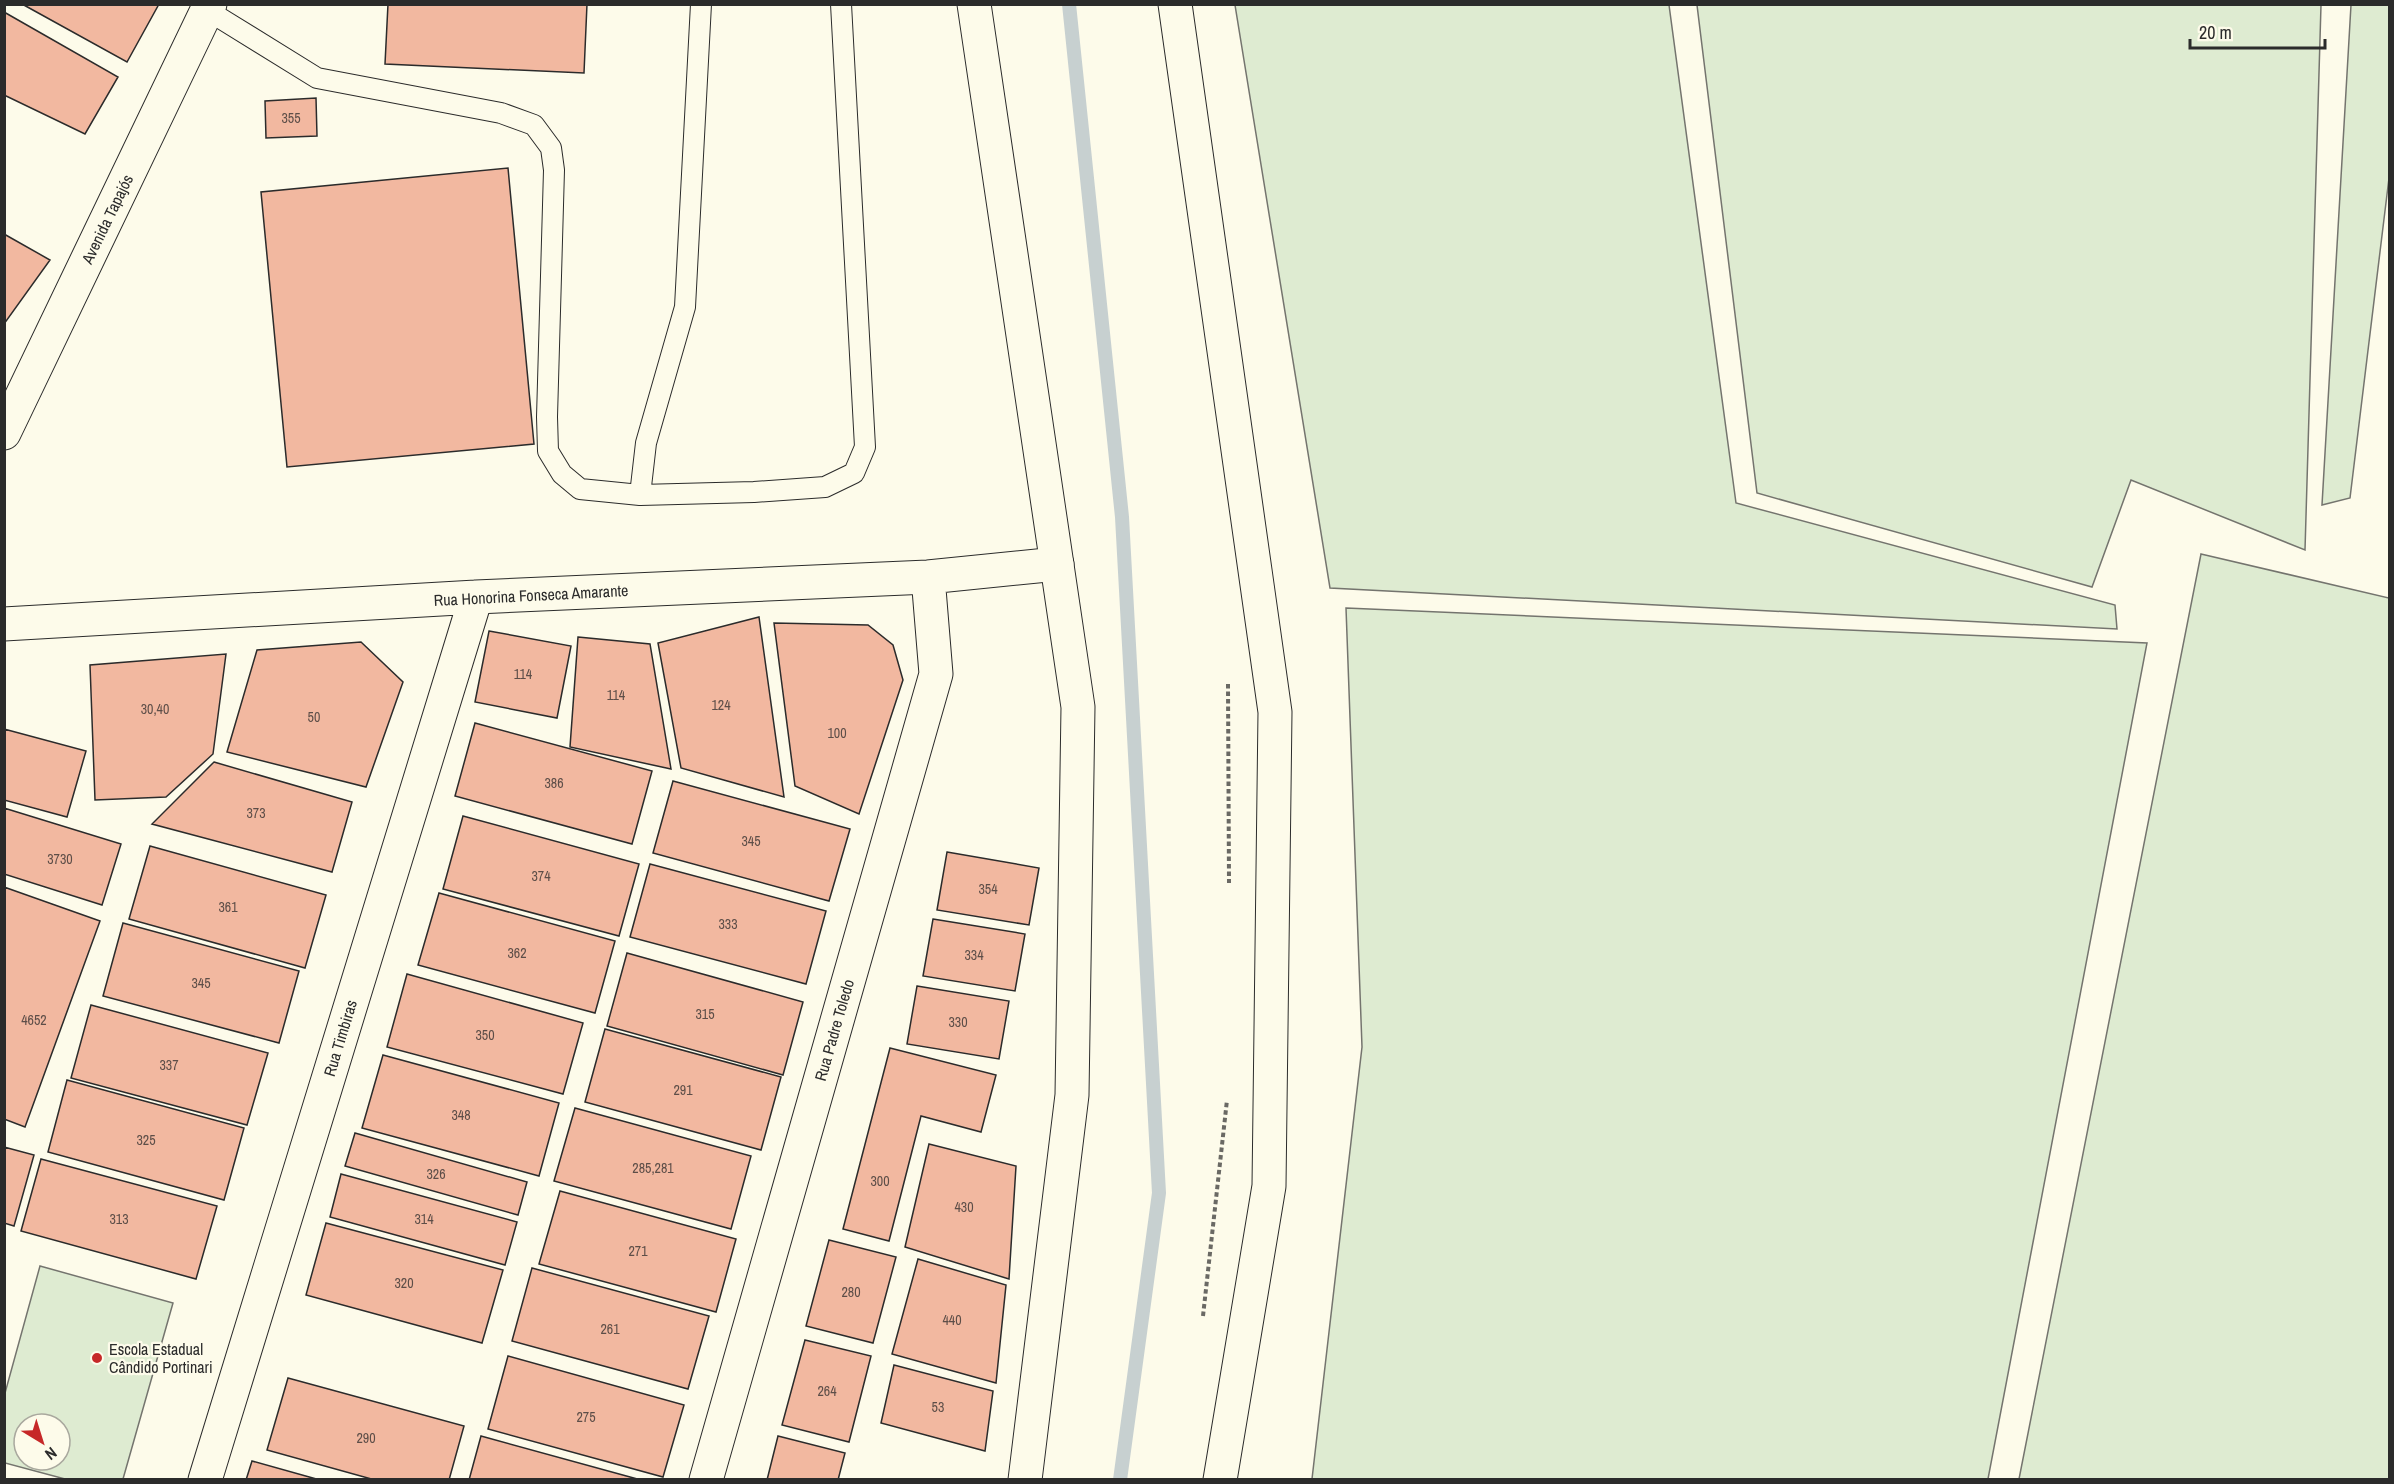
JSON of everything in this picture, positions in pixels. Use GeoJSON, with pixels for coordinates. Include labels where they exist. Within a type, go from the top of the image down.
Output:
{"type":"FeatureCollection","features":[{"type":"Feature","properties":{"kind":"main road"},"geometry":{"type":"LineString","coordinates":[[974,4],[1078,707],[1072,1095],[1024,1479]]}},
{"type":"Feature","properties":{"kind":"main road"},"geometry":{"type":"LineString","coordinates":[[1175,4],[1275,712],[1269,1185],[1220,1479]]}},
{"type":"Feature","properties":{"kind":"main road","name":"Avenida Tapajós"},"geometry":{"type":"LineString","coordinates":[[4,433],[208,7]]}},
{"type":"Feature","properties":{"kind":"main road","name":"Rua Honorina Fonseca Amarante"},"geometry":{"type":"LineString","coordinates":[[4,624],[476,597],[928,577],[1057,564]]}},
{"type":"Feature","properties":{"kind":"main road","name":"Rua Padre Toledo"},"geometry":{"type":"LineString","coordinates":[[706,1479],[936,674],[928,577]]}},
{"type":"Feature","properties":{"kind":"main road","name":"Rua Timbiras"},"geometry":{"type":"LineString","coordinates":[[205,1479],[476,597]]}},
{"type":"Feature","properties":{"kind":"lane"},"geometry":{"type":"LineString","coordinates":[[640,495],[646,443],[685,307],[701,4]]}},
{"type":"Feature","properties":{"kind":"lane"},"geometry":{"type":"LineString","coordinates":[[208,7],[317,78],[501,113],[534,125],[551,148],[555,170],[547,417],[548,451],[562,474],[580,489],[640,495],[754,492],[825,486],[854,473],[866,447],[841,4]]}},
{"type":"Feature","properties":{"kind":"path"},"geometry":{"type":"LineString","coordinates":[[1227,677],[1229,888]]}},
{"type":"Feature","properties":{"kind":"path"},"geometry":{"type":"LineString","coordinates":[[1203,1321],[1227,1099]]}},
{"type":"Feature","properties":{"kind":"green space"},"geometry":{"type":"Polygon","coordinates":[[[1235,5],[1669,5],[1736,503],[2115,605],[2117,629],[1330,588],[1235,5]]]}},
{"type":"Feature","properties":{"kind":"green space"},"geometry":{"type":"Polygon","coordinates":[[[1697,5],[2321,5],[2305,550],[2131,480],[2092,587],[1757,493],[1697,5]]]}},
{"type":"Feature","properties":{"kind":"green space"},"geometry":{"type":"Polygon","coordinates":[[[2351,5],[2389,5],[2389,178],[2350,498],[2322,505],[2351,5]]]}},
{"type":"Feature","properties":{"kind":"green space"},"geometry":{"type":"Polygon","coordinates":[[[2201,554],[2389,598],[2389,1479],[2019,1479],[2201,554]]]}},
{"type":"Feature","properties":{"kind":"green space"},"geometry":{"type":"Polygon","coordinates":[[[1346,608],[2147,643],[1988,1479],[1312,1479],[1362,1047],[1346,608]]]}},
{"type":"Feature","properties":{"kind":"green space","name":"Escola Estadual Cândido Portinari"},"geometry":{"type":"Polygon","coordinates":[[[40,1266],[173,1303],[123,1479],[65,1479],[39,1472],[72,1472],[72,1412],[12,1412],[12,1465],[5,1463],[5,1393],[40,1266]]]}},
{"type":"Feature","properties":{"kind":"building"},"geometry":{"type":"Polygon","coordinates":[[[22,4],[159,4],[127,62],[22,4]]]}},
{"type":"Feature","properties":{"kind":"building"},"geometry":{"type":"Polygon","coordinates":[[[388,4],[587,4],[584,73],[385,64],[388,4]]]}},
{"type":"Feature","properties":{"kind":"building"},"geometry":{"type":"Polygon","coordinates":[[[4,12],[118,77],[85,134],[4,95],[4,12]]]}},
{"type":"Feature","properties":{"kind":"building"},"geometry":{"type":"Polygon","coordinates":[[[316,98],[317,136],[266,138],[265,101],[316,98]]]}},
{"type":"Feature","properties":{"kind":"building"},"geometry":{"type":"Polygon","coordinates":[[[508,168],[534,444],[287,467],[261,192],[508,168]]]}},
{"type":"Feature","properties":{"kind":"building"},"geometry":{"type":"Polygon","coordinates":[[[4,234],[50,260],[4,324],[4,234]]]}},
{"type":"Feature","properties":{"kind":"building"},"geometry":{"type":"Polygon","coordinates":[[[759,617],[784,797],[681,768],[658,643],[759,617]]]}},
{"type":"Feature","properties":{"kind":"building"},"geometry":{"type":"Polygon","coordinates":[[[774,623],[868,625],[893,645],[903,680],[859,814],[795,786],[774,623]]]}},
{"type":"Feature","properties":{"kind":"building"},"geometry":{"type":"Polygon","coordinates":[[[489,631],[571,646],[557,718],[475,702],[489,631]]]}},
{"type":"Feature","properties":{"kind":"building"},"geometry":{"type":"Polygon","coordinates":[[[578,637],[650,644],[671,769],[570,747],[578,637]]]}},
{"type":"Feature","properties":{"kind":"building"},"geometry":{"type":"Polygon","coordinates":[[[361,642],[403,682],[366,787],[227,752],[257,650],[361,642]]]}},
{"type":"Feature","properties":{"kind":"building"},"geometry":{"type":"Polygon","coordinates":[[[226,654],[213,754],[166,797],[95,800],[90,665],[226,654]]]}},
{"type":"Feature","properties":{"kind":"building"},"geometry":{"type":"Polygon","coordinates":[[[475,723],[652,771],[632,844],[455,796],[475,723]]]}},
{"type":"Feature","properties":{"kind":"building"},"geometry":{"type":"Polygon","coordinates":[[[4,729],[86,751],[67,817],[4,800],[4,729]]]}},
{"type":"Feature","properties":{"kind":"building"},"geometry":{"type":"Polygon","coordinates":[[[214,762],[352,802],[332,872],[152,824],[214,762]]]}},
{"type":"Feature","properties":{"kind":"building"},"geometry":{"type":"Polygon","coordinates":[[[673,781],[850,829],[829,901],[653,853],[673,781]]]}},
{"type":"Feature","properties":{"kind":"building"},"geometry":{"type":"Polygon","coordinates":[[[4,808],[121,844],[102,905],[4,874],[4,808]]]}},
{"type":"Feature","properties":{"kind":"building"},"geometry":{"type":"Polygon","coordinates":[[[463,816],[639,864],[619,936],[443,889],[463,816]]]}},
{"type":"Feature","properties":{"kind":"building"},"geometry":{"type":"Polygon","coordinates":[[[150,846],[326,895],[305,968],[129,919],[150,846]]]}},
{"type":"Feature","properties":{"kind":"building"},"geometry":{"type":"Polygon","coordinates":[[[947,852],[1039,868],[1029,925],[937,910],[947,852]]]}},
{"type":"Feature","properties":{"kind":"building"},"geometry":{"type":"Polygon","coordinates":[[[650,864],[826,911],[806,984],[630,937],[650,864]]]}},
{"type":"Feature","properties":{"kind":"building"},"geometry":{"type":"Polygon","coordinates":[[[4,887],[100,921],[25,1127],[4,1119],[4,887]]]}},
{"type":"Feature","properties":{"kind":"building"},"geometry":{"type":"Polygon","coordinates":[[[439,893],[615,941],[595,1013],[418,965],[439,893]]]}},
{"type":"Feature","properties":{"kind":"building"},"geometry":{"type":"Polygon","coordinates":[[[933,919],[1025,934],[1015,991],[923,976],[933,919]]]}},
{"type":"Feature","properties":{"kind":"building"},"geometry":{"type":"Polygon","coordinates":[[[123,923],[299,971],[279,1043],[103,996],[123,923]]]}},
{"type":"Feature","properties":{"kind":"building"},"geometry":{"type":"Polygon","coordinates":[[[627,953],[803,1002],[783,1075],[607,1026],[627,953]]]}},
{"type":"Feature","properties":{"kind":"building"},"geometry":{"type":"Polygon","coordinates":[[[407,974],[583,1023],[563,1094],[387,1047],[407,974]]]}},
{"type":"Feature","properties":{"kind":"building"},"geometry":{"type":"Polygon","coordinates":[[[917,986],[1009,1001],[999,1059],[907,1044],[917,986]]]}},
{"type":"Feature","properties":{"kind":"building"},"geometry":{"type":"Polygon","coordinates":[[[91,1005],[268,1053],[247,1125],[71,1078],[91,1005]]]}},
{"type":"Feature","properties":{"kind":"building"},"geometry":{"type":"Polygon","coordinates":[[[605,1029],[781,1077],[761,1150],[585,1102],[605,1029]]]}},
{"type":"Feature","properties":{"kind":"building"},"geometry":{"type":"Polygon","coordinates":[[[890,1048],[996,1075],[981,1132],[921,1116],[889,1241],[843,1229],[890,1048]]]}},
{"type":"Feature","properties":{"kind":"building"},"geometry":{"type":"Polygon","coordinates":[[[383,1055],[559,1103],[539,1176],[362,1128],[383,1055]]]}},
{"type":"Feature","properties":{"kind":"building"},"geometry":{"type":"Polygon","coordinates":[[[67,1080],[244,1128],[224,1200],[48,1152],[67,1080]]]}},
{"type":"Feature","properties":{"kind":"building"},"geometry":{"type":"Polygon","coordinates":[[[575,1108],[751,1156],[731,1229],[554,1181],[575,1108]]]}},
{"type":"Feature","properties":{"kind":"building"},"geometry":{"type":"Polygon","coordinates":[[[355,1133],[527,1182],[518,1215],[345,1166],[355,1133]]]}},
{"type":"Feature","properties":{"kind":"building"},"geometry":{"type":"Polygon","coordinates":[[[929,1144],[1016,1166],[1009,1279],[905,1247],[929,1144]]]}},
{"type":"Feature","properties":{"kind":"building"},"geometry":{"type":"Polygon","coordinates":[[[4,1147],[34,1155],[14,1226],[4,1223],[4,1147]]]}},
{"type":"Feature","properties":{"kind":"building"},"geometry":{"type":"Polygon","coordinates":[[[41,1159],[217,1206],[196,1279],[21,1231],[41,1159]]]}},
{"type":"Feature","properties":{"kind":"building"},"geometry":{"type":"Polygon","coordinates":[[[341,1174],[517,1222],[505,1265],[330,1217],[341,1174]]]}},
{"type":"Feature","properties":{"kind":"building"},"geometry":{"type":"Polygon","coordinates":[[[560,1191],[736,1239],[716,1312],[539,1264],[560,1191]]]}},
{"type":"Feature","properties":{"kind":"building"},"geometry":{"type":"Polygon","coordinates":[[[326,1223],[503,1270],[482,1343],[306,1295],[326,1223]]]}},
{"type":"Feature","properties":{"kind":"building"},"geometry":{"type":"Polygon","coordinates":[[[829,1240],[896,1257],[873,1343],[806,1326],[829,1240]]]}},
{"type":"Feature","properties":{"kind":"building"},"geometry":{"type":"Polygon","coordinates":[[[918,1259],[1006,1285],[996,1383],[892,1354],[918,1259]]]}},
{"type":"Feature","properties":{"kind":"building"},"geometry":{"type":"Polygon","coordinates":[[[532,1268],[709,1316],[688,1389],[512,1341],[532,1268]]]}},
{"type":"Feature","properties":{"kind":"building"},"geometry":{"type":"Polygon","coordinates":[[[805,1340],[871,1356],[849,1442],[782,1425],[805,1340]]]}},
{"type":"Feature","properties":{"kind":"building"},"geometry":{"type":"Polygon","coordinates":[[[508,1356],[684,1405],[663,1477],[488,1429],[508,1356]]]}},
{"type":"Feature","properties":{"kind":"building"},"geometry":{"type":"Polygon","coordinates":[[[894,1365],[993,1391],[985,1451],[881,1423],[894,1365]]]}},
{"type":"Feature","properties":{"kind":"building"},"geometry":{"type":"Polygon","coordinates":[[[288,1378],[464,1426],[449,1480],[375,1480],[267,1450],[288,1378]]]}},
{"type":"Feature","properties":{"kind":"building"},"geometry":{"type":"Polygon","coordinates":[[[481,1436],[641,1480],[469,1480],[481,1436]]]}},
{"type":"Feature","properties":{"kind":"building"},"geometry":{"type":"Polygon","coordinates":[[[778,1436],[845,1453],[838,1480],[767,1480],[778,1436]]]}},
{"type":"Feature","properties":{"kind":"building"},"geometry":{"type":"Polygon","coordinates":[[[252,1461],[320,1480],[246,1480],[252,1461]]]}},
{"type":"Feature","properties":{"kind":"waterway"},"geometry":{"type":"LineString","coordinates":[[1069,4],[1122,517],[1159,1193],[1120,1480]]}},
{"type":"Feature","properties":{"kind":"place","name":"Escola Estadual Cândido Portinari"},"geometry":{"type":"Point","coordinates":[97,1358]}}]}
